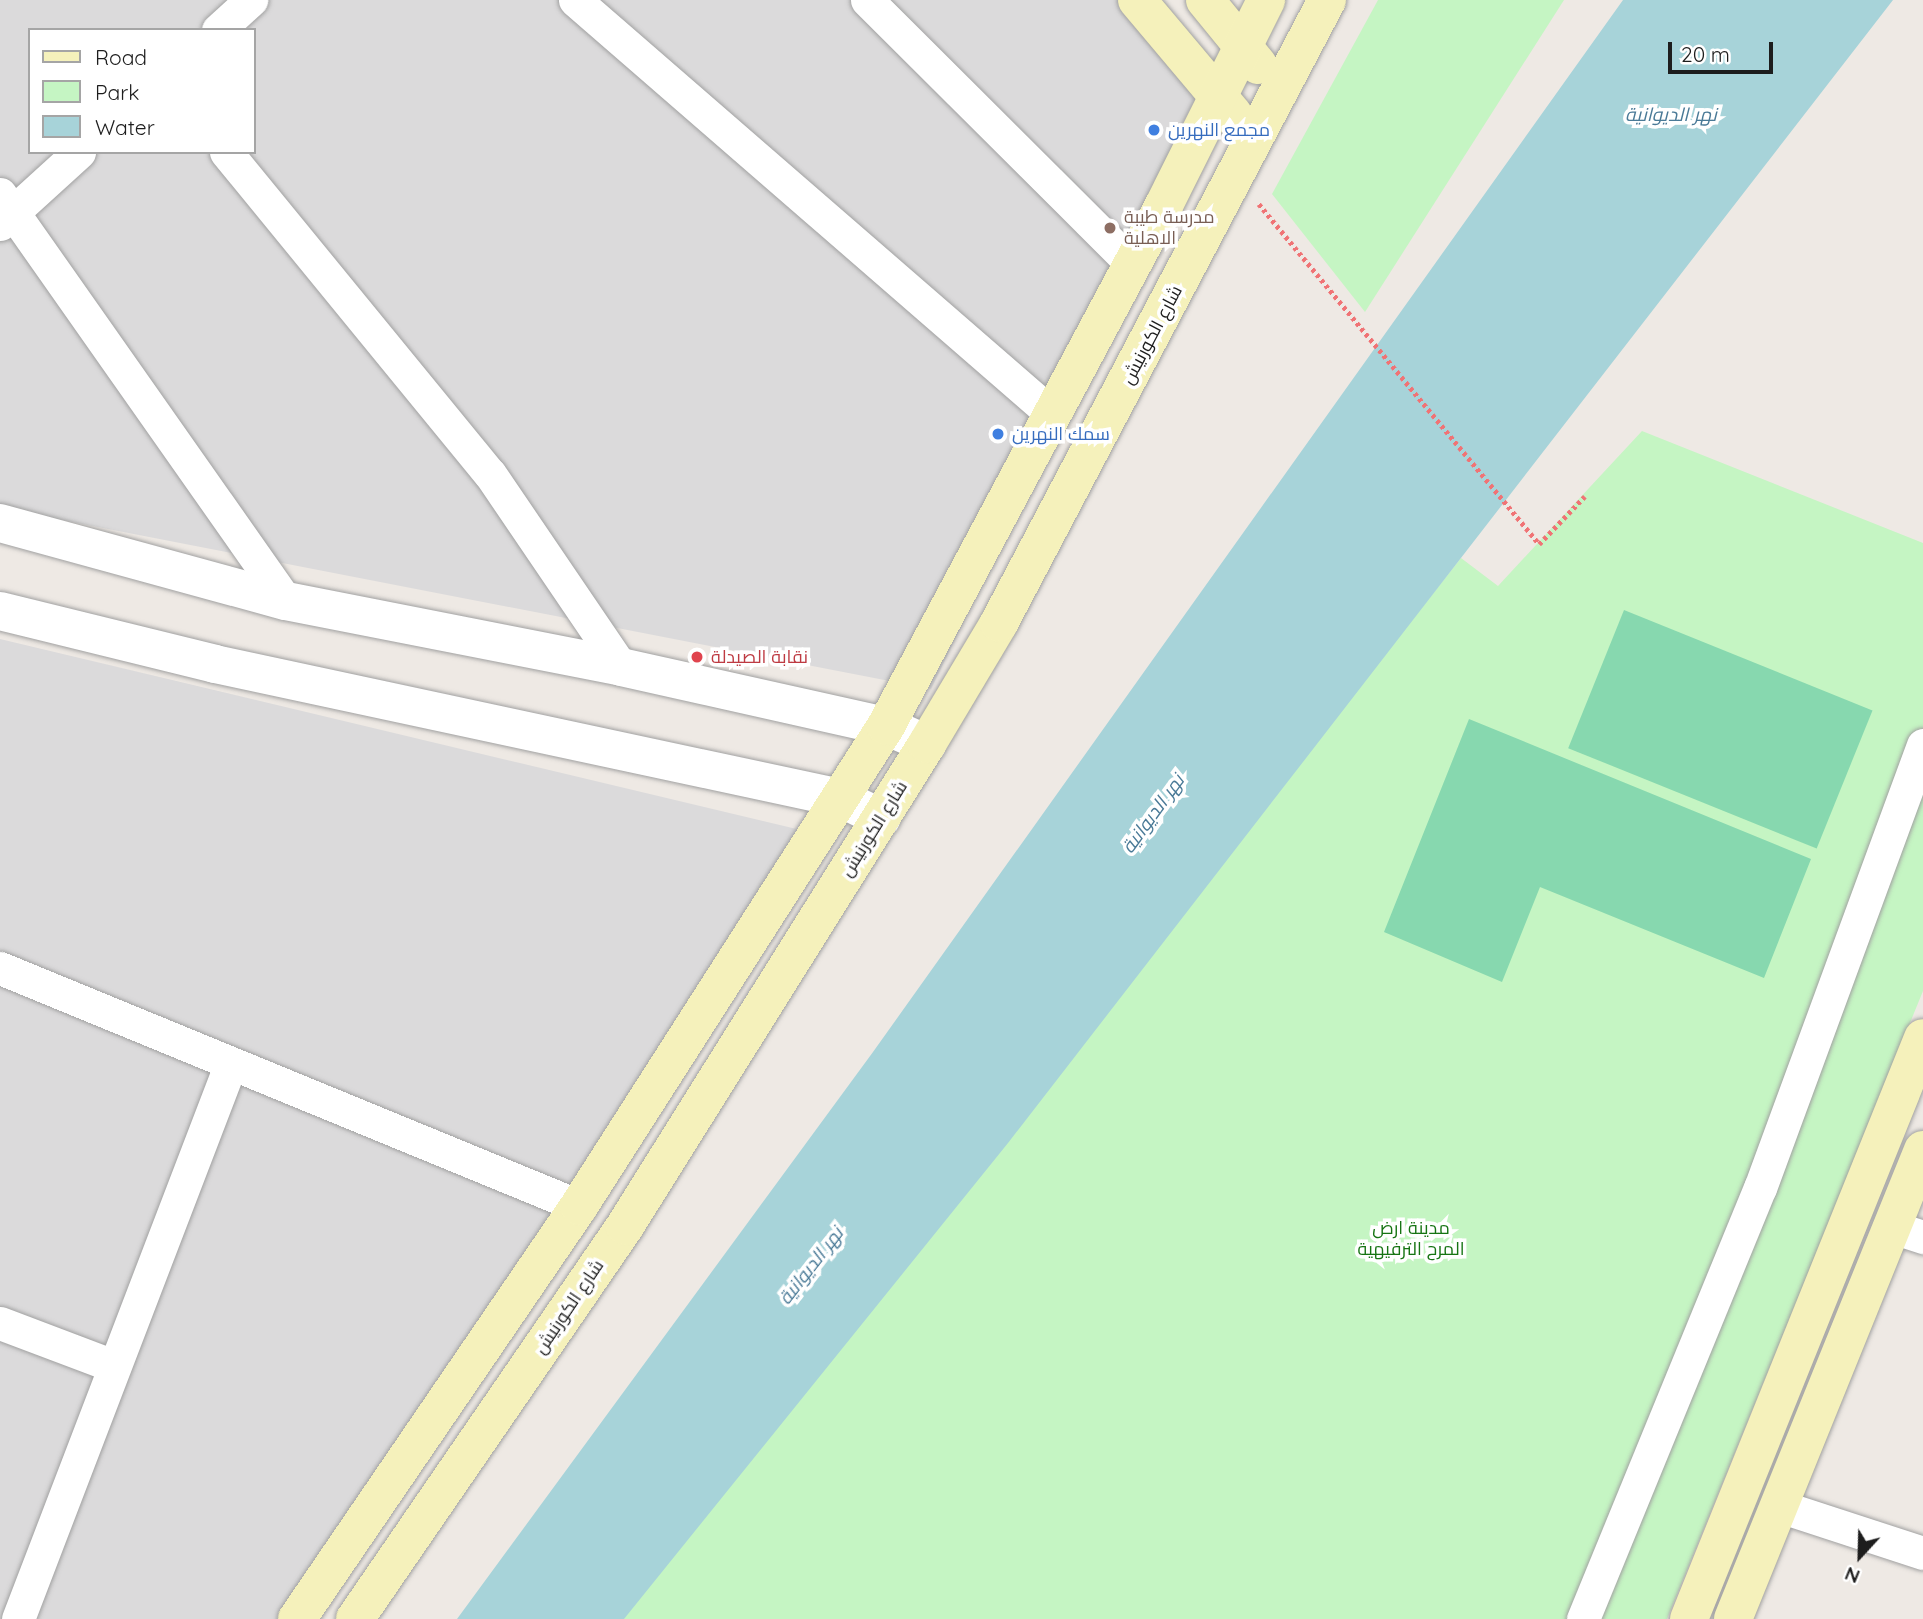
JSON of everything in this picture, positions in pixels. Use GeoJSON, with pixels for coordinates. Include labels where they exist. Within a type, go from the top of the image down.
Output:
{"type":"FeatureCollection","features":[{"type":"Feature","properties":{"kind":"main road"},"geometry":{"type":"LineString","coordinates":[[1137,0],[1217,97],[1256,138]]}},
{"type":"Feature","properties":{"kind":"main road"},"geometry":{"type":"LineString","coordinates":[[1205,0],[1280,91]]}},
{"type":"Feature","properties":{"kind":"main road"},"geometry":{"type":"LineString","coordinates":[[297,1619],[579,1206],[886,726],[1053,415],[1266,0]]}},
{"type":"Feature","properties":{"kind":"main road","name":"شارع الكورنيش"},"geometry":{"type":"LineString","coordinates":[[355,1619],[625,1226],[927,744],[999,622],[1237,176],[1327,0]]}},
{"type":"Feature","properties":{"kind":"main road"},"geometry":{"type":"LineString","coordinates":[[1689,1619],[1923,1038]]}},
{"type":"Feature","properties":{"kind":"main road"},"geometry":{"type":"LineString","coordinates":[[1733,1619],[1779,1506],[1907,1232],[1923,1150]]}},
{"type":"Feature","properties":{"kind":"street"},"geometry":{"type":"LineString","coordinates":[[220,28],[251,0]]}},
{"type":"Feature","properties":{"kind":"street"},"geometry":{"type":"LineString","coordinates":[[575,0],[1053,415]]}},
{"type":"Feature","properties":{"kind":"street"},"geometry":{"type":"LineString","coordinates":[[867,0],[1132,264]]}},
{"type":"Feature","properties":{"kind":"street"},"geometry":{"type":"LineString","coordinates":[[76,154],[5,209],[286,601]]}},
{"type":"Feature","properties":{"kind":"street"},"geometry":{"type":"LineString","coordinates":[[228,154],[490,474],[621,667]]}},
{"type":"Feature","properties":{"kind":"street"},"geometry":{"type":"LineString","coordinates":[[0,523],[286,601],[621,667],[886,726],[927,744]]}},
{"type":"Feature","properties":{"kind":"street"},"geometry":{"type":"LineString","coordinates":[[0,611],[215,664],[840,798],[881,818]]}},
{"type":"Feature","properties":{"kind":"street"},"geometry":{"type":"LineString","coordinates":[[1583,1619],[1760,1188],[1923,746]]}},
{"type":"Feature","properties":{"kind":"street"},"geometry":{"type":"LineString","coordinates":[[0,968],[579,1206]]}},
{"type":"Feature","properties":{"kind":"street"},"geometry":{"type":"LineString","coordinates":[[18,1619],[231,1063]]}},
{"type":"Feature","properties":{"kind":"street"},"geometry":{"type":"LineString","coordinates":[[0,1323],[114,1366]]}},
{"type":"Feature","properties":{"kind":"street"},"geometry":{"type":"LineString","coordinates":[[1779,1506],[1923,1553]]}},
{"type":"Feature","properties":{"kind":"path"},"geometry":{"type":"LineString","coordinates":[[1237,176],[1321,285],[1539,544],[1585,496]]}},
{"type":"Feature","properties":{"kind":"shaded area"},"geometry":{"type":"Polygon","coordinates":[[[0,0],[1121,0],[1214,109],[931,689],[0,508],[0,0]]]}},
{"type":"Feature","properties":{"kind":"shaded area"},"geometry":{"type":"Polygon","coordinates":[[[0,639],[805,831],[305,1619],[0,1619],[0,639]]]}},
{"type":"Feature","properties":{"kind":"green space"},"geometry":{"type":"Polygon","coordinates":[[[1378,0],[1564,0],[1365,312],[1272,194],[1378,0]]]}},
{"type":"Feature","properties":{"kind":"green space","name":"مدينة ارض المرح الترفيهية"},"geometry":{"type":"Polygon","coordinates":[[[1642,431],[1923,543],[1923,991],[1667,1619],[623,1619],[1461,558],[1498,586],[1642,431]]]}},
{"type":"Feature","properties":{"kind":"green space"},"geometry":{"type":"Polygon","coordinates":[[[1624,610],[1872,710],[1817,849],[1568,748],[1624,610]]]}},
{"type":"Feature","properties":{"kind":"green space"},"geometry":{"type":"Polygon","coordinates":[[[1469,719],[1811,859],[1764,978],[1540,887],[1502,982],[1384,932],[1469,719]]]}},
{"type":"Feature","properties":{"kind":"water","name":"نهر الديوانية"},"geometry":{"type":"Polygon","coordinates":[[[1623,0],[1893,0],[1008,1143],[624,1619],[457,1619],[873,1052],[1623,0]]]}},
{"type":"Feature","properties":{"kind":"place","name":"مجمع النهرين"},"geometry":{"type":"Point","coordinates":[1154,130]}},
{"type":"Feature","properties":{"kind":"place","name":"مدرسة طيبة الاهلية"},"geometry":{"type":"Point","coordinates":[1110,228]}},
{"type":"Feature","properties":{"kind":"place","name":"سمك النهرين"},"geometry":{"type":"Point","coordinates":[998,434]}},
{"type":"Feature","properties":{"kind":"place","name":"نقابة الصيدلة"},"geometry":{"type":"Point","coordinates":[697,657]}}]}
